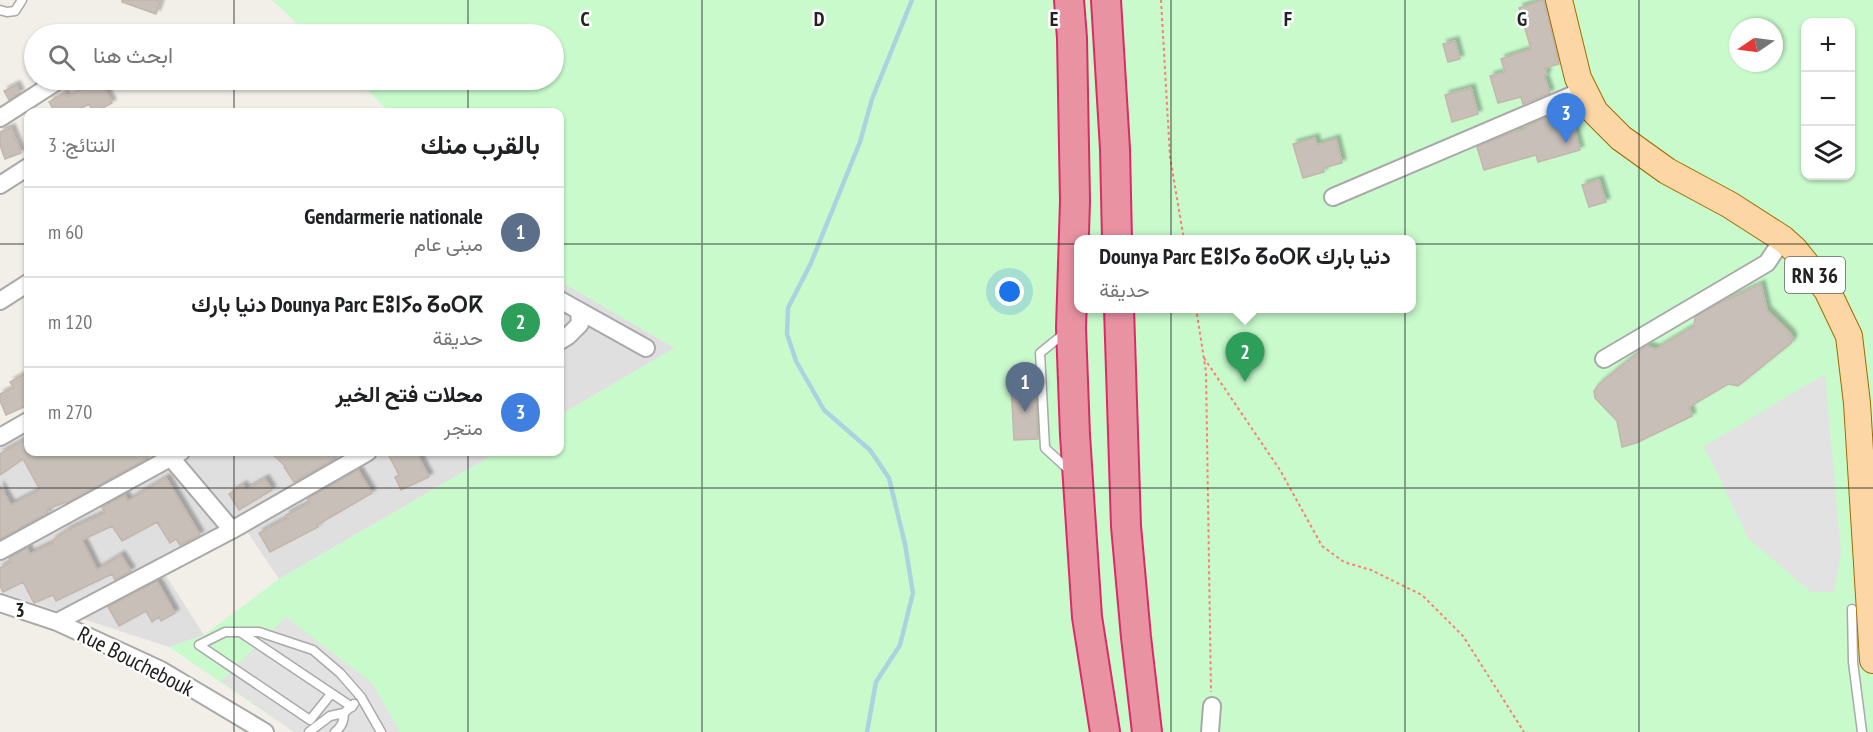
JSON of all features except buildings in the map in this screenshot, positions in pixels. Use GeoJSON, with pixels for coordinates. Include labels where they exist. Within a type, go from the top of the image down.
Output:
{"type":"FeatureCollection","features":[{"type":"Feature","properties":{"kind":"highway"},"geometry":{"type":"LineString","coordinates":[[1069,0],[1072,38],[1075,201],[1071,328],[1078,478],[1087,616],[1105,732]]}},
{"type":"Feature","properties":{"kind":"highway"},"geometry":{"type":"LineString","coordinates":[[1106,0],[1115,149],[1117,235]]}},
{"type":"Feature","properties":{"kind":"highway"},"geometry":{"type":"LineString","coordinates":[[1119,313],[1126,526],[1147,732]]}},
{"type":"Feature","properties":{"kind":"main road","name":"RN 36"},"geometry":{"type":"LineString","coordinates":[[1559,0],[1578,78],[1595,112],[1621,138],[1667,171],[1730,205],[1783,239],[1827,290],[1849,336],[1857,403],[1873,660]]}},
{"type":"Feature","properties":{"kind":"street"},"geometry":{"type":"LineString","coordinates":[[0,118],[43,90]]}},
{"type":"Feature","properties":{"kind":"street"},"geometry":{"type":"LineString","coordinates":[[1333,197],[1584,90]]}},
{"type":"Feature","properties":{"kind":"street"},"geometry":{"type":"LineString","coordinates":[[0,185],[24,170]]}},
{"type":"Feature","properties":{"kind":"street"},"geometry":{"type":"LineString","coordinates":[[1604,359],[1767,263],[1783,239]]}},
{"type":"Feature","properties":{"kind":"street"},"geometry":{"type":"LineString","coordinates":[[0,301],[24,289]]}},
{"type":"Feature","properties":{"kind":"street"},"geometry":{"type":"LineString","coordinates":[[564,302],[646,348]]}},
{"type":"Feature","properties":{"kind":"street"},"geometry":{"type":"LineString","coordinates":[[564,338],[580,324],[579,311]]}},
{"type":"Feature","properties":{"kind":"street"},"geometry":{"type":"LineString","coordinates":[[0,437],[24,423]]}},
{"type":"Feature","properties":{"kind":"street"},"geometry":{"type":"LineString","coordinates":[[0,551],[168,456]]}},
{"type":"Feature","properties":{"kind":"street"},"geometry":{"type":"LineString","coordinates":[[175,456],[232,530]]}},
{"type":"Feature","properties":{"kind":"street"},"geometry":{"type":"LineString","coordinates":[[57,622],[232,530],[356,456]]}},
{"type":"Feature","properties":{"kind":"street","name":"Rue Bouchebouk"},"geometry":{"type":"LineString","coordinates":[[0,603],[57,622],[161,670],[266,732]]}},
{"type":"Feature","properties":{"kind":"street"},"geometry":{"type":"LineString","coordinates":[[1210,732],[1212,706]]}},
{"type":"Feature","properties":{"kind":"lane"},"geometry":{"type":"LineString","coordinates":[[0,10],[15,11],[22,0]]}},
{"type":"Feature","properties":{"kind":"lane"},"geometry":{"type":"LineString","coordinates":[[1852,609],[1853,662],[1862,732]]}},
{"type":"Feature","properties":{"kind":"lane"},"geometry":{"type":"LineString","coordinates":[[331,694],[310,720],[200,645],[225,632],[259,632],[313,650],[340,673],[361,697],[381,732]]}},
{"type":"Feature","properties":{"kind":"lane"},"geometry":{"type":"LineString","coordinates":[[240,632],[331,694],[348,710]]}},
{"type":"Feature","properties":{"kind":"lane"},"geometry":{"type":"LineString","coordinates":[[272,654],[283,640]]}},
{"type":"Feature","properties":{"kind":"lane"},"geometry":{"type":"LineString","coordinates":[[335,732],[344,721],[348,710],[361,697]]}},
{"type":"Feature","properties":{"kind":"lane"},"geometry":{"type":"LineString","coordinates":[[309,732],[330,716],[348,710]]}},
{"type":"Feature","properties":{"kind":"path"},"geometry":{"type":"LineString","coordinates":[[1161,0],[1170,157],[1183,235]]}},
{"type":"Feature","properties":{"kind":"path"},"geometry":{"type":"LineString","coordinates":[[1197,313],[1206,372],[1212,706]]}},
{"type":"Feature","properties":{"kind":"path"},"geometry":{"type":"LineString","coordinates":[[1204,358],[1280,471],[1322,546],[1344,562],[1371,570],[1422,596],[1463,636],[1524,732]]}},
{"type":"Feature","properties":{"kind":"shaded area"},"geometry":{"type":"Polygon","coordinates":[[[564,283],[675,348],[564,413],[564,283]]]}},
{"type":"Feature","properties":{"kind":"shaded area"},"geometry":{"type":"Polygon","coordinates":[[[1825,374],[1841,553],[1834,592],[1811,592],[1748,538],[1703,447],[1825,374]]]}},
{"type":"Feature","properties":{"kind":"shaded area"},"geometry":{"type":"Polygon","coordinates":[[[24,427],[24,456],[491,456],[279,579],[246,530],[165,574],[204,635],[169,647],[0,592],[0,442],[24,427]]]}},
{"type":"Feature","properties":{"kind":"shaded area"},"geometry":{"type":"Polygon","coordinates":[[[286,617],[372,683],[400,732],[294,732],[221,681],[286,617]]]}},
{"type":"Feature","properties":{"kind":"green space"},"geometry":{"type":"Polygon","coordinates":[[[272,0],[1873,0],[1873,732],[294,732],[169,647],[204,635],[279,579],[491,456],[564,456],[564,413],[674,348],[564,283],[564,108],[386,108],[367,90],[564,90],[564,24],[297,24],[272,0]]]}},
{"type":"Feature","properties":{"kind":"waterway"},"geometry":{"type":"LineString","coordinates":[[867,732],[876,682],[900,645],[913,593],[905,544],[889,478],[870,450],[824,410],[796,361],[787,334],[788,308],[811,263],[860,142],[872,99],[912,0]]}},
{"type":"Feature","properties":{"kind":"place","name":"محلات فتح الخير"},"geometry":{"type":"Point","coordinates":[1566,143]}},
{"type":"Feature","properties":{"kind":"place","name":"Dounya Parc ⴹⵓⵏⵢⴰ ⵒⴰⵔⴽ دنيا بارك"},"geometry":{"type":"Point","coordinates":[1245,382]}},
{"type":"Feature","properties":{"kind":"place","name":"Gendarmerie nationale"},"geometry":{"type":"Point","coordinates":[1025,412]}}]}
